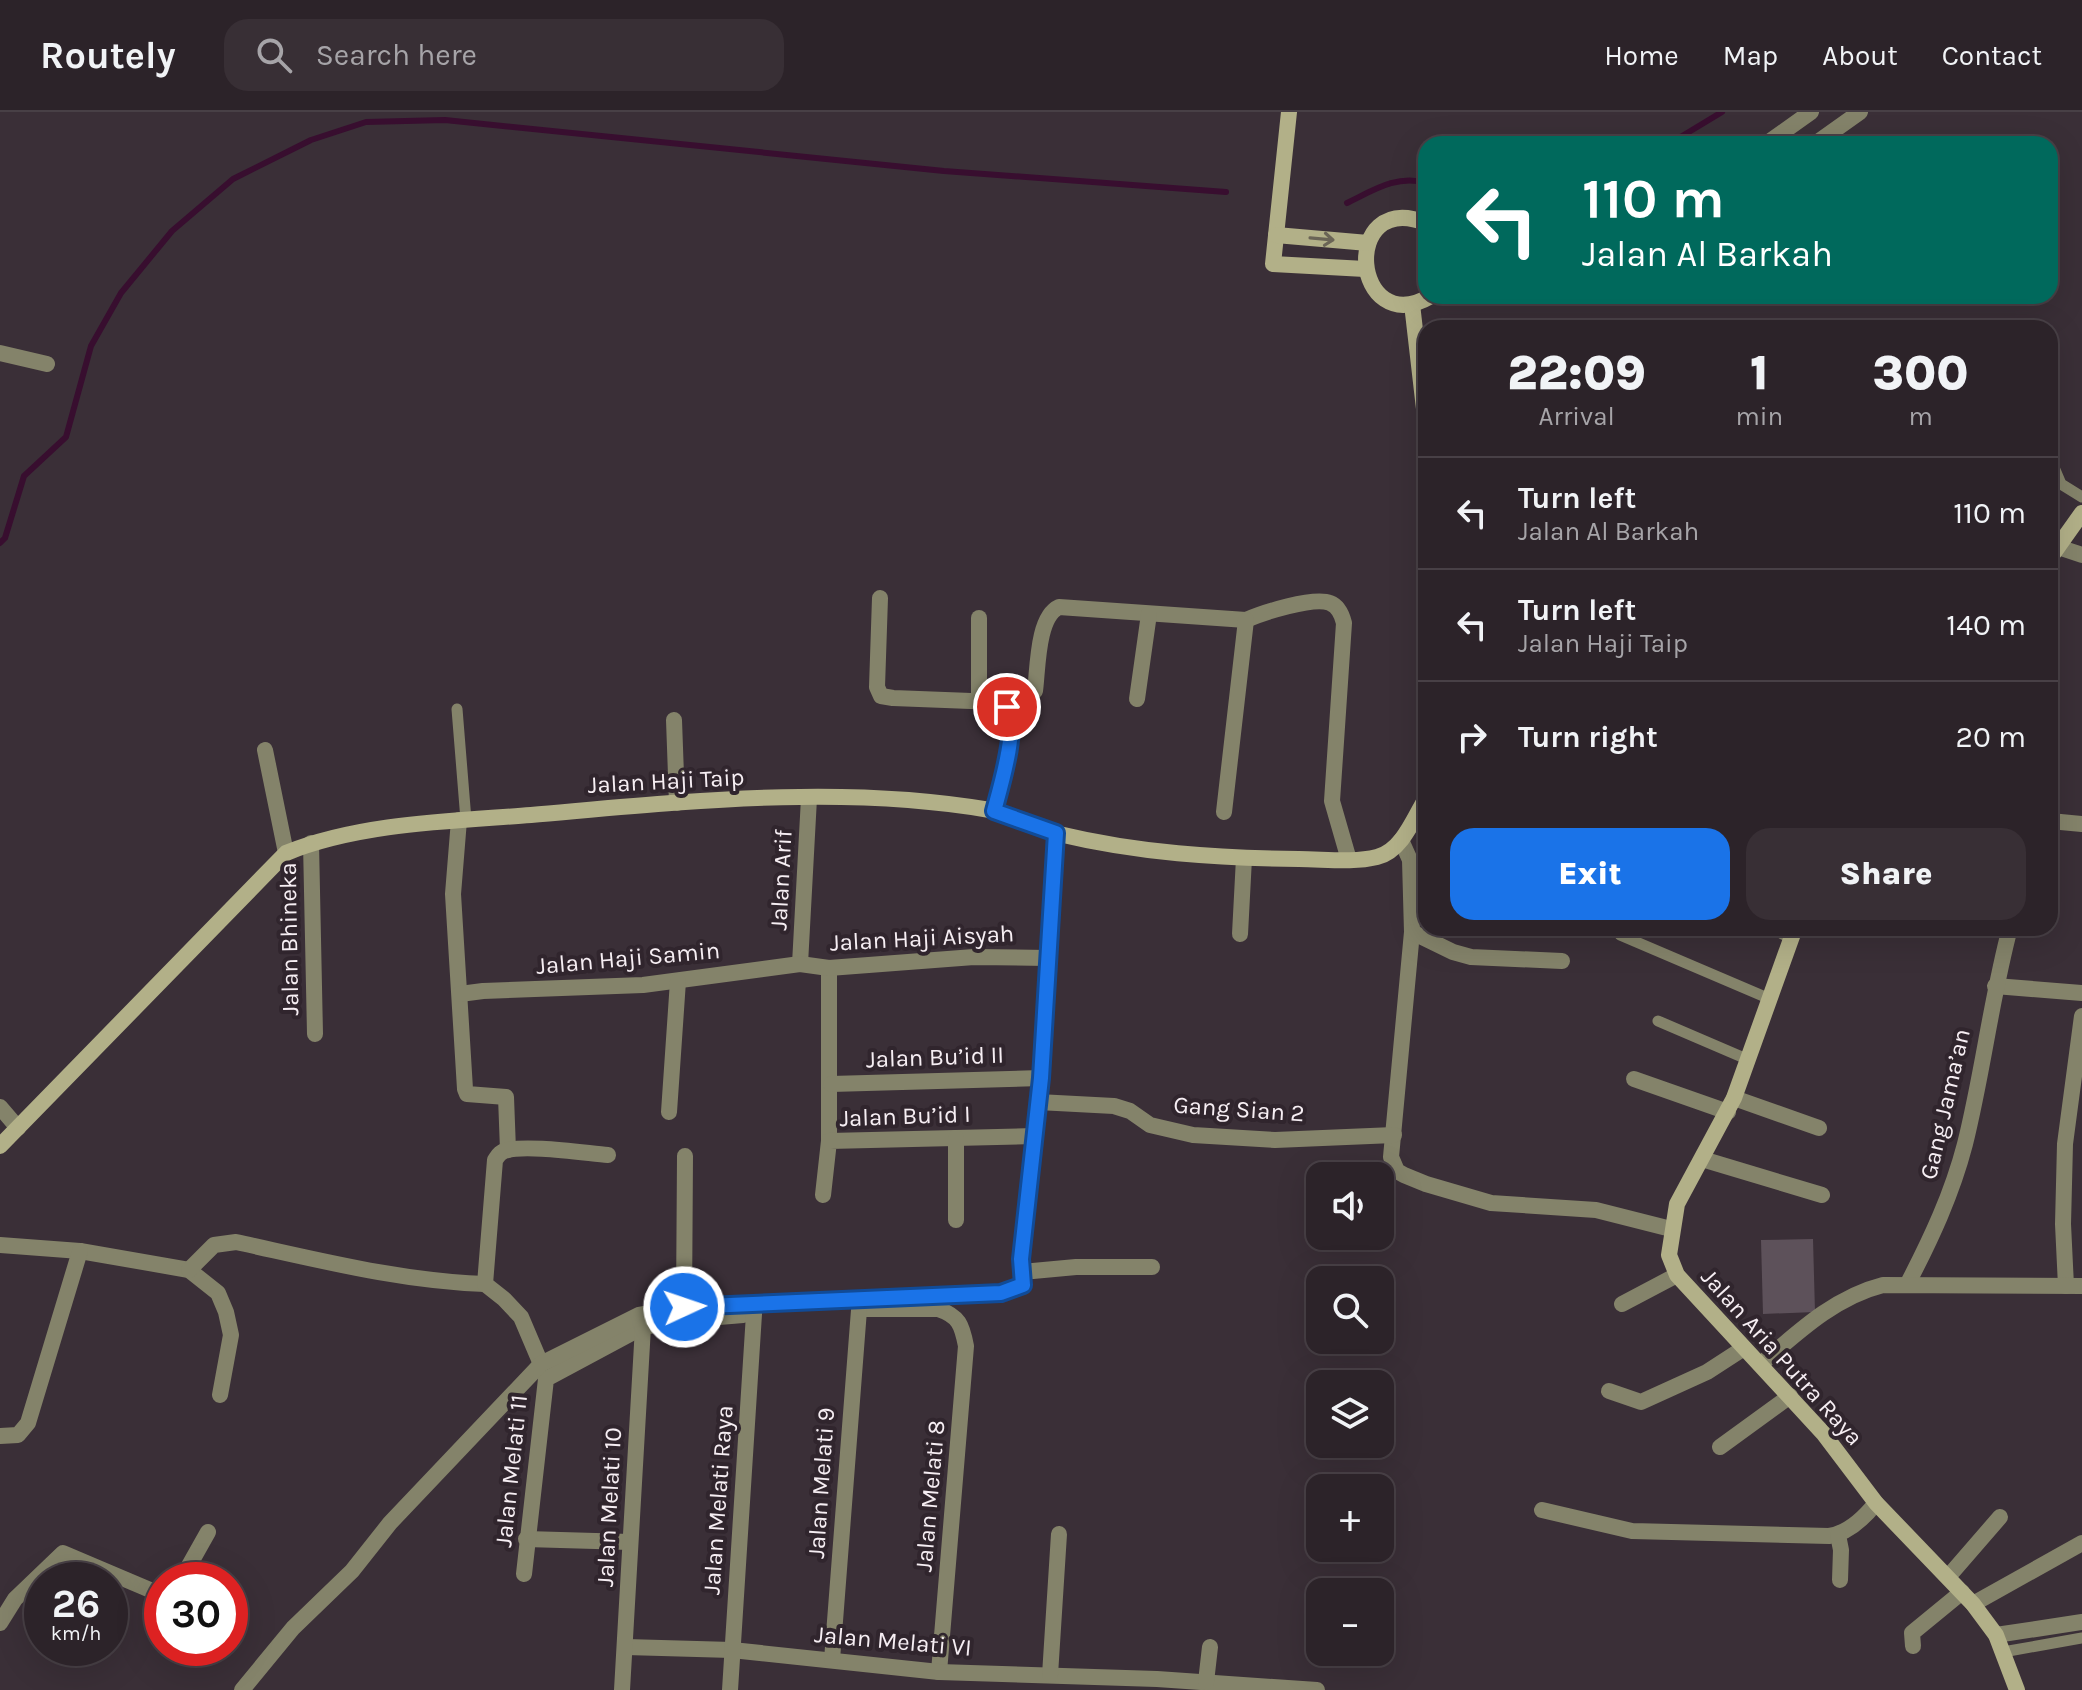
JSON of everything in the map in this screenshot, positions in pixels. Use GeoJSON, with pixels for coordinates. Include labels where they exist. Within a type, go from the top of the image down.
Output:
{"type":"FeatureCollection","features":[{"type":"Feature","properties":{"kind":"street"},"geometry":{"type":"LineString","coordinates":[[1289,112],[1273,264],[1365,269]]}},
{"type":"Feature","properties":{"kind":"street"},"geometry":{"type":"LineString","coordinates":[[1777,136],[1811,112]]}},
{"type":"Feature","properties":{"kind":"street"},"geometry":{"type":"LineString","coordinates":[[1826,136],[1860,112]]}},
{"type":"Feature","properties":{"kind":"street"},"geometry":{"type":"LineString","coordinates":[[1418,220],[1402,218],[1388,222],[1376,231],[1364,256],[1369,281],[1387,299],[1399,303],[1418,301]]}},
{"type":"Feature","properties":{"kind":"street"},"geometry":{"type":"LineString","coordinates":[[1276,235],[1368,243]]}},
{"type":"Feature","properties":{"kind":"street"},"geometry":{"type":"LineString","coordinates":[[1412,304],[1418,356]]}},
{"type":"Feature","properties":{"kind":"street"},"geometry":{"type":"LineString","coordinates":[[0,353],[47,364]]}},
{"type":"Feature","properties":{"kind":"street"},"geometry":{"type":"LineString","coordinates":[[2058,547],[2082,513]]}},
{"type":"Feature","properties":{"kind":"street"},"geometry":{"type":"LineString","coordinates":[[2058,553],[2082,555]]}},
{"type":"Feature","properties":{"kind":"street"},"geometry":{"type":"LineString","coordinates":[[880,598],[877,687],[881,696],[1002,704],[1011,714],[1008,755],[994,811]]}},
{"type":"Feature","properties":{"kind":"street"},"geometry":{"type":"LineString","coordinates":[[1035,691],[1044,621],[1053,610],[1065,606],[1246,620],[1272,609],[1326,601],[1341,613],[1344,623],[1332,801],[1349,860]]}},
{"type":"Feature","properties":{"kind":"street"},"geometry":{"type":"LineString","coordinates":[[1137,699],[1149,614]]}},
{"type":"Feature","properties":{"kind":"street"},"geometry":{"type":"LineString","coordinates":[[979,618],[979,702]]}},
{"type":"Feature","properties":{"kind":"street"},"geometry":{"type":"LineString","coordinates":[[1224,812],[1246,620]]}},
{"type":"Feature","properties":{"kind":"street"},"geometry":{"type":"LineString","coordinates":[[674,720],[677,803]]}},
{"type":"Feature","properties":{"kind":"street","name":"Jalan Bhineka"},"geometry":{"type":"LineString","coordinates":[[265,750],[286,853]]}},
{"type":"Feature","properties":{"kind":"street","name":"Jalan Haji Taip"},"geometry":{"type":"LineString","coordinates":[[0,1146],[286,853],[339,836],[463,820],[677,803],[809,798],[919,801],[994,811],[1056,833],[1153,852],[1349,860],[1378,857],[1395,848],[1401,840]]}},
{"type":"Feature","properties":{"kind":"street","name":"Jalan Arif"},"geometry":{"type":"LineString","coordinates":[[800,964],[809,798]]}},
{"type":"Feature","properties":{"kind":"street"},"geometry":{"type":"LineString","coordinates":[[1418,811],[1401,840],[1410,860],[1412,932],[1393,1165],[1397,1171],[1426,1184],[1491,1203],[1596,1210],[1671,1229]]}},
{"type":"Feature","properties":{"kind":"street"},"geometry":{"type":"LineString","coordinates":[[463,820],[453,894],[465,1089],[467,1094],[506,1097],[508,1150]]}},
{"type":"Feature","properties":{"kind":"street"},"geometry":{"type":"LineString","coordinates":[[2058,822],[2082,824]]}},
{"type":"Feature","properties":{"kind":"street"},"geometry":{"type":"LineString","coordinates":[[1023,1279],[1021,1259],[1041,1078],[1056,833]]}},
{"type":"Feature","properties":{"kind":"street","name":"Jalan Bhineka"},"geometry":{"type":"LineString","coordinates":[[311,843],[315,1034]]}},
{"type":"Feature","properties":{"kind":"street"},"geometry":{"type":"LineString","coordinates":[[1240,934],[1244,858]]}},
{"type":"Feature","properties":{"kind":"street"},"geometry":{"type":"LineString","coordinates":[[1412,932],[1418,935]]}},
{"type":"Feature","properties":{"kind":"street"},"geometry":{"type":"LineString","coordinates":[[1420,936],[1471,957],[1562,961]]}},
{"type":"Feature","properties":{"kind":"street","name":"Jalan Aria Putra Raya"},"geometry":{"type":"LineString","coordinates":[[1792,936],[1731,1105],[1677,1204],[1669,1255],[1677,1275],[1823,1433],[1876,1503],[1968,1598],[1996,1635],[2017,1690]]}},
{"type":"Feature","properties":{"kind":"street","name":"Gang Jama’an"},"geometry":{"type":"LineString","coordinates":[[1907,1285],[1941,1219],[1965,1144],[1995,986],[2008,936]]}},
{"type":"Feature","properties":{"kind":"street","name":"Jalan Haji Aisyah"},"geometry":{"type":"LineString","coordinates":[[800,964],[829,968],[974,957],[1047,958]]}},
{"type":"Feature","properties":{"kind":"street","name":"Jalan Haji Samin"},"geometry":{"type":"LineString","coordinates":[[460,994],[678,981],[800,964]]}},
{"type":"Feature","properties":{"kind":"street"},"geometry":{"type":"LineString","coordinates":[[829,968],[829,1141]]}},
{"type":"Feature","properties":{"kind":"street"},"geometry":{"type":"LineString","coordinates":[[669,1112],[678,981]]}},
{"type":"Feature","properties":{"kind":"street"},"geometry":{"type":"LineString","coordinates":[[1995,986],[2082,993]]}},
{"type":"Feature","properties":{"kind":"street"},"geometry":{"type":"LineString","coordinates":[[1761,1364],[1815,1318],[1860,1291],[1883,1285],[2074,1286],[2063,1224],[2082,1016]]}},
{"type":"Feature","properties":{"kind":"street","name":"Jalan Bu’id II"},"geometry":{"type":"LineString","coordinates":[[831,1084],[1041,1078]]}},
{"type":"Feature","properties":{"kind":"street"},"geometry":{"type":"LineString","coordinates":[[1634,1079],[1819,1128]]}},
{"type":"Feature","properties":{"kind":"street","name":"Gang Sian 2"},"geometry":{"type":"LineString","coordinates":[[1038,1102],[1114,1106],[1130,1111],[1150,1125],[1193,1135],[1275,1140],[1394,1135]]}},
{"type":"Feature","properties":{"kind":"street"},"geometry":{"type":"LineString","coordinates":[[0,1107],[18,1128]]}},
{"type":"Feature","properties":{"kind":"street","name":"Jalan Bu’id I"},"geometry":{"type":"LineString","coordinates":[[823,1195],[829,1141],[1034,1136]]}},
{"type":"Feature","properties":{"kind":"street"},"geometry":{"type":"LineString","coordinates":[[956,1138],[956,1220]]}},
{"type":"Feature","properties":{"kind":"street"},"geometry":{"type":"LineString","coordinates":[[485,1284],[495,1160],[498,1155],[508,1150],[608,1155]]}},
{"type":"Feature","properties":{"kind":"street"},"geometry":{"type":"LineString","coordinates":[[684,1307],[685,1156]]}},
{"type":"Feature","properties":{"kind":"street"},"geometry":{"type":"LineString","coordinates":[[1702,1159],[1822,1195]]}},
{"type":"Feature","properties":{"kind":"street"},"geometry":{"type":"LineString","coordinates":[[189,1270],[214,1245],[236,1242],[370,1272],[444,1283],[485,1284],[521,1317],[541,1364]]}},
{"type":"Feature","properties":{"kind":"street"},"geometry":{"type":"LineString","coordinates":[[0,1245],[80,1251],[189,1270],[218,1293],[226,1312],[231,1335],[220,1395]]}},
{"type":"Feature","properties":{"kind":"street"},"geometry":{"type":"LineString","coordinates":[[1,1440],[18,1435],[28,1423],[80,1251]]}},
{"type":"Feature","properties":{"kind":"street"},"geometry":{"type":"LineString","coordinates":[[242,1690],[293,1628],[352,1571],[390,1523],[541,1364],[639,1315],[684,1307],[1001,1293],[1023,1279],[1076,1267],[1152,1267]]}},
{"type":"Feature","properties":{"kind":"street"},"geometry":{"type":"LineString","coordinates":[[1622,1304],[1677,1275]]}},
{"type":"Feature","properties":{"kind":"street","name":"Jalan Melati 11"},"geometry":{"type":"LineString","coordinates":[[524,1574],[546,1379],[643,1327],[683,1320],[754,1314],[938,1309],[957,1318],[962,1325]]}},
{"type":"Feature","properties":{"kind":"street","name":"Jalan Melati 9"},"geometry":{"type":"LineString","coordinates":[[832,1660],[859,1310]]}},
{"type":"Feature","properties":{"kind":"street","name":"Jalan Melati Raya"},"geometry":{"type":"LineString","coordinates":[[730,1690],[754,1314]]}},
{"type":"Feature","properties":{"kind":"street","name":"Jalan Melati 8"},"geometry":{"type":"LineString","coordinates":[[939,1672],[966,1346],[962,1325]]}},
{"type":"Feature","properties":{"kind":"street","name":"Jalan Melati 10"},"geometry":{"type":"LineString","coordinates":[[622,1690],[643,1327]]}},
{"type":"Feature","properties":{"kind":"street"},"geometry":{"type":"LineString","coordinates":[[1609,1391],[1641,1402],[1707,1372],[1744,1348]]}},
{"type":"Feature","properties":{"kind":"street"},"geometry":{"type":"LineString","coordinates":[[1720,1447],[1790,1396]]}},
{"type":"Feature","properties":{"kind":"street"},"geometry":{"type":"LineString","coordinates":[[1542,1510],[1632,1531],[1838,1535],[1862,1520],[1876,1503]]}},
{"type":"Feature","properties":{"kind":"street"},"geometry":{"type":"LineString","coordinates":[[1948,1577],[2000,1517]]}},
{"type":"Feature","properties":{"kind":"street"},"geometry":{"type":"LineString","coordinates":[[191,1562],[208,1532]]}},
{"type":"Feature","properties":{"kind":"street"},"geometry":{"type":"LineString","coordinates":[[1050,1675],[1059,1534]]}},
{"type":"Feature","properties":{"kind":"street"},"geometry":{"type":"LineString","coordinates":[[1838,1535],[1840,1580]]}},
{"type":"Feature","properties":{"kind":"street"},"geometry":{"type":"LineString","coordinates":[[526,1539],[630,1542]]}},
{"type":"Feature","properties":{"kind":"street"},"geometry":{"type":"LineString","coordinates":[[1913,1646],[1912,1633],[1968,1598],[2082,1543]]}},
{"type":"Feature","properties":{"kind":"street"},"geometry":{"type":"LineString","coordinates":[[0,1623],[8,1598],[63,1553],[144,1587]]}},
{"type":"Feature","properties":{"kind":"street"},"geometry":{"type":"LineString","coordinates":[[1996,1635],[2082,1622]]}},
{"type":"Feature","properties":{"kind":"street","name":"Jalan Melati VI"},"geometry":{"type":"LineString","coordinates":[[626,1647],[732,1650],[939,1672],[1050,1675],[1157,1685],[1206,1682],[1317,1690]]}},
{"type":"Feature","properties":{"kind":"street"},"geometry":{"type":"LineString","coordinates":[[1206,1682],[1210,1647]]}},
{"type":"Feature","properties":{"kind":"lane"},"geometry":{"type":"LineString","coordinates":[[2058,477],[2061,484],[2082,497]]}},
{"type":"Feature","properties":{"kind":"lane"},"geometry":{"type":"LineString","coordinates":[[457,709],[463,820]]}},
{"type":"Feature","properties":{"kind":"lane"},"geometry":{"type":"LineString","coordinates":[[1622,936],[1770,999]]}},
{"type":"Feature","properties":{"kind":"lane"},"geometry":{"type":"LineString","coordinates":[[1658,1021],[1749,1060]]}},
{"type":"Feature","properties":{"kind":"lane"},"geometry":{"type":"LineString","coordinates":[[2003,1652],[2082,1638]]}},
{"type":"Feature","properties":{"kind":"building"},"geometry":{"type":"Polygon","coordinates":[[[1813,1239],[1815,1312],[1763,1314],[1761,1240],[1813,1239]]]}},
{"type":"Feature","properties":{"kind":"waterway"},"geometry":{"type":"LineString","coordinates":[[1682,136],[1722,112]]}},
{"type":"Feature","properties":{"kind":"waterway"},"geometry":{"type":"LineString","coordinates":[[0,543],[5,538],[24,476],[66,437],[91,346],[121,293],[172,231],[233,179],[311,140],[366,122],[445,120],[944,171],[1226,192]]}},
{"type":"Feature","properties":{"kind":"waterway"},"geometry":{"type":"LineString","coordinates":[[1347,203],[1395,182],[1418,182]]}},
{"type":"Feature","properties":{"kind":"route"},"geometry":{"type":"LineString","coordinates":[[684,1307],[1001,1293],[1023,1285],[1021,1259],[1041,1078],[1056,833],[994,811],[1008,755],[1011,714],[1007,707]]}}]}
